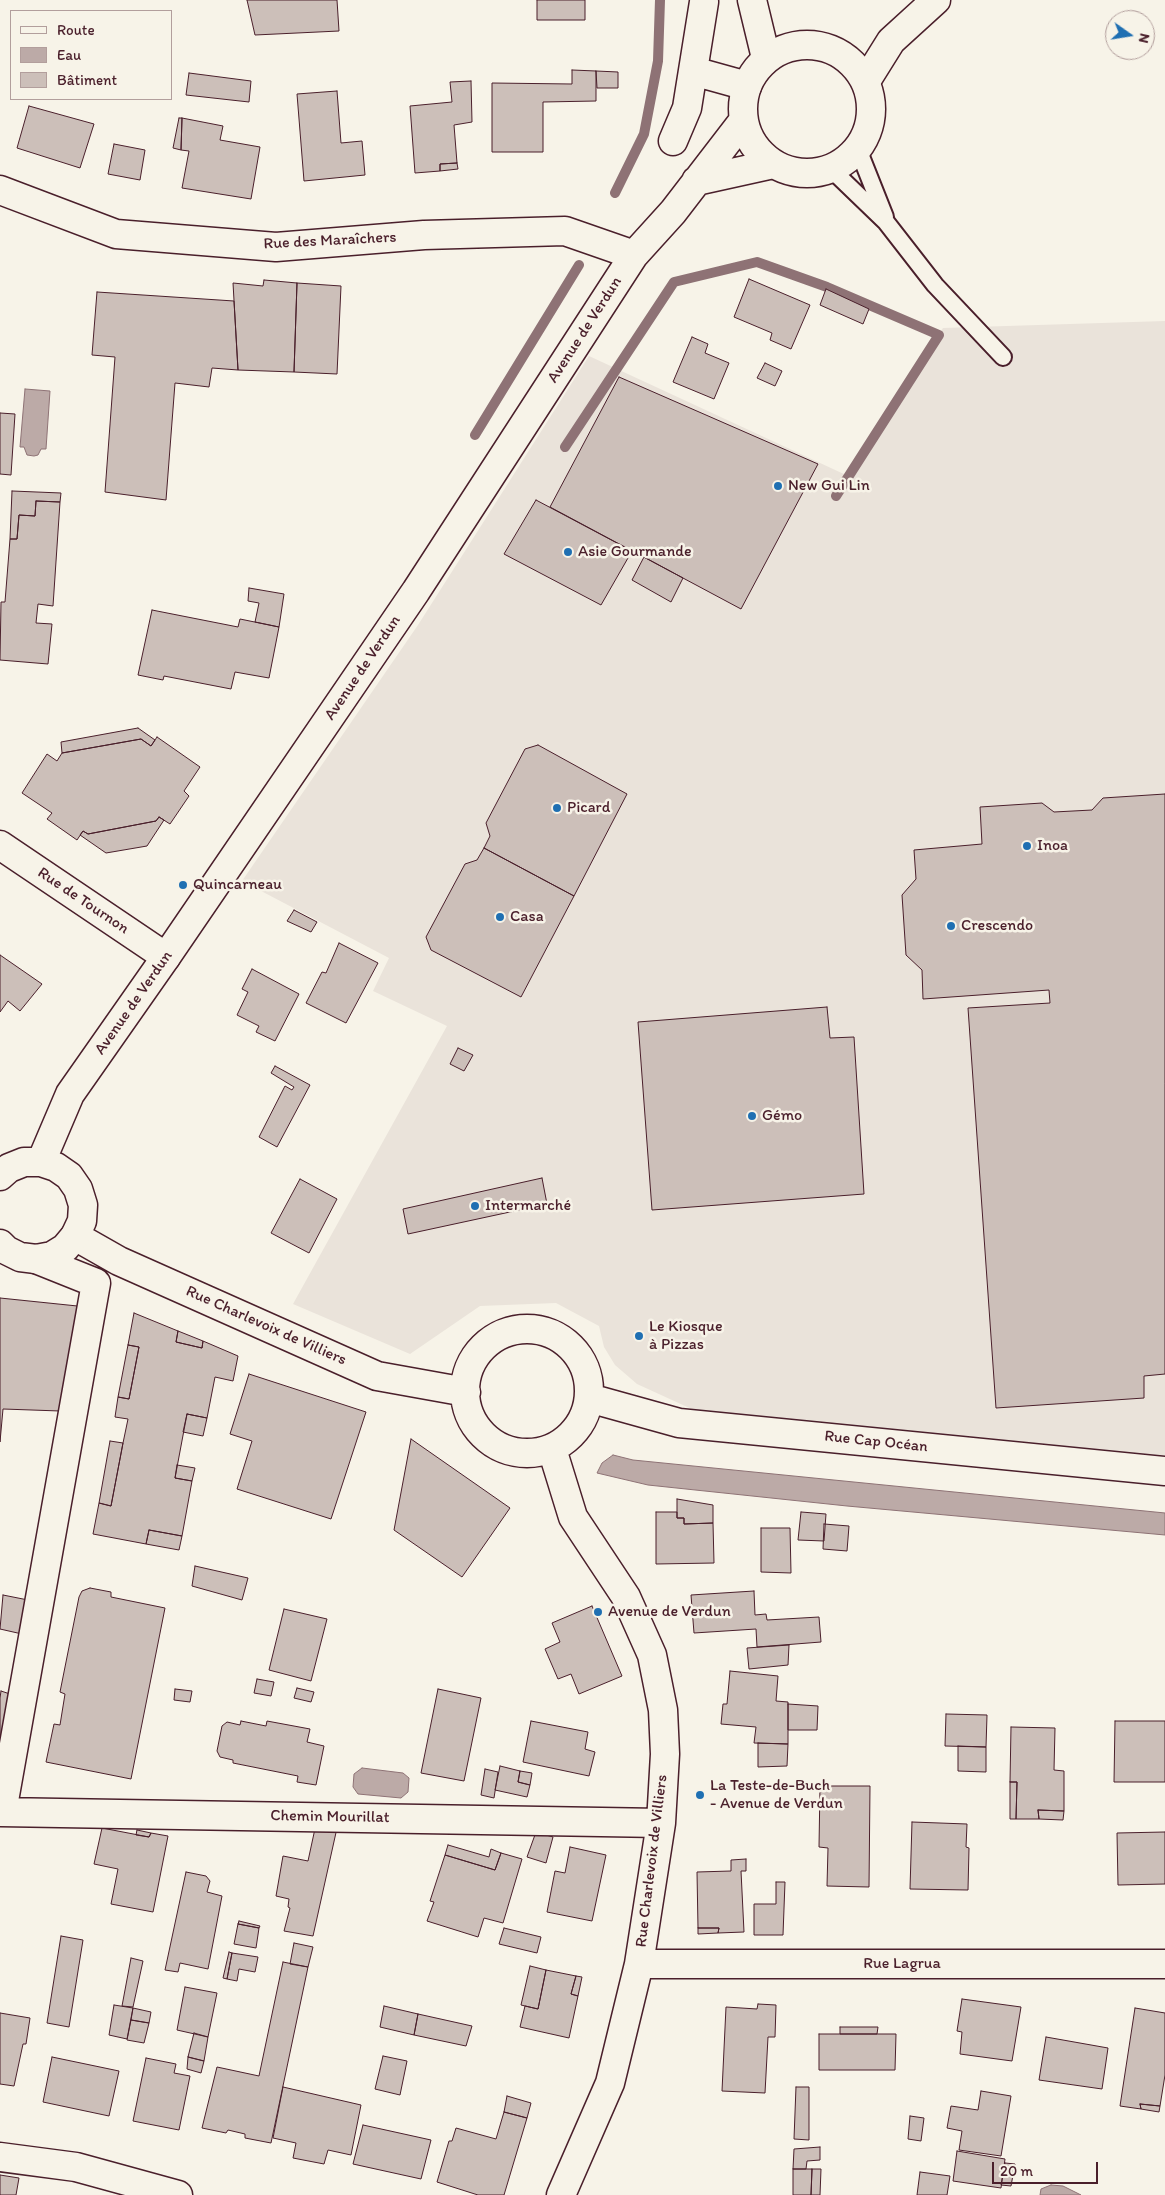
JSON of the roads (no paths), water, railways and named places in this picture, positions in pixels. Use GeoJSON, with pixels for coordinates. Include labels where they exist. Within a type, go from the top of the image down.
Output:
{"type":"FeatureCollection","features":[{"type":"Feature","properties":{"kind":"street"},"geometry":{"type":"LineString","coordinates":[[752,0],[766,58]]}},
{"type":"Feature","properties":{"kind":"street"},"geometry":{"type":"LineString","coordinates":[[866,81],[891,41],[936,0]]}},
{"type":"Feature","properties":{"kind":"street"},"geometry":{"type":"LineString","coordinates":[[673,141],[687,108],[704,2]]}},
{"type":"Feature","properties":{"kind":"street"},"geometry":{"type":"LineString","coordinates":[[821,45],[847,58],[866,81],[871,98],[872,116],[867,134],[858,149],[831,169],[811,174],[791,172],[773,164],[754,145],[743,121],[743,103],[747,86],[755,71],[766,58],[792,46],[821,45]]}},
{"type":"Feature","properties":{"kind":"street"},"geometry":{"type":"LineString","coordinates":[[693,71],[747,86]]}},
{"type":"Feature","properties":{"kind":"street","name":"Avenue de Verdun"},"geometry":{"type":"LineString","coordinates":[[41,1162],[70,1094],[166,957],[416,590],[634,255],[673,212],[743,121]]}},
{"type":"Feature","properties":{"kind":"street"},"geometry":{"type":"LineString","coordinates":[[696,181],[773,164]]}},
{"type":"Feature","properties":{"kind":"street","name":"Rue des Maraîchers"},"geometry":{"type":"LineString","coordinates":[[0,190],[116,234],[276,248],[424,235],[565,231],[634,255]]}},
{"type":"Feature","properties":{"kind":"street","name":"Rue de Tournon"},"geometry":{"type":"LineString","coordinates":[[0,845],[166,957]]}},
{"type":"Feature","properties":{"kind":"street"},"geometry":{"type":"LineString","coordinates":[[0,1176],[10,1168],[24,1162],[41,1162],[56,1167],[69,1176],[78,1189],[83,1205],[82,1221],[76,1236],[65,1248],[52,1256],[36,1259]]}},
{"type":"Feature","properties":{"kind":"street","name":"Rue Charlevoix de Villiers"},"geometry":{"type":"LineString","coordinates":[[76,1236],[119,1261],[378,1376],[466,1392]]}},
{"type":"Feature","properties":{"kind":"street"},"geometry":{"type":"LineString","coordinates":[[0,1244],[6,1250],[20,1257],[36,1259],[96,1283],[1,1812]]}},
{"type":"Feature","properties":{"kind":"street"},"geometry":{"type":"LineString","coordinates":[[540,1329],[566,1342],[585,1368],[590,1398],[586,1412],[572,1434],[552,1449],[534,1454],[510,1452],[474,1426],[466,1404],[465,1381],[476,1355],[504,1333],[540,1329]]}},
{"type":"Feature","properties":{"kind":"street","name":"Rue Cap Océan"},"geometry":{"type":"LineString","coordinates":[[590,1398],[679,1423],[1165,1471]]}},
{"type":"Feature","properties":{"kind":"street","name":"Rue Charlevoix de Villiers"},"geometry":{"type":"LineString","coordinates":[[552,1449],[574,1517],[626,1597],[652,1655],[663,1710],[665,1754],[661,1822],[639,1964],[610,2083],[560,2195]]}},
{"type":"Feature","properties":{"kind":"street","name":"Chemin Mourillat"},"geometry":{"type":"LineString","coordinates":[[1,1812],[661,1822]]}},
{"type":"Feature","properties":{"kind":"street","name":"Rue Lagrua"},"geometry":{"type":"LineString","coordinates":[[639,1964],[1165,1964]]}},
{"type":"Feature","properties":{"kind":"street"},"geometry":{"type":"LineString","coordinates":[[0,2157],[76,2167],[178,2195]]}},
{"type":"Feature","properties":{"kind":"lane"},"geometry":{"type":"LineString","coordinates":[[858,149],[886,222]]}},
{"type":"Feature","properties":{"kind":"lane"},"geometry":{"type":"LineString","coordinates":[[831,169],[886,222],[935,285],[1002,357]]}},
{"type":"Feature","properties":{"kind":"water"},"geometry":{"type":"Polygon","coordinates":[[[25,389],[50,391],[46,449],[41,449],[38,455],[34,456],[27,455],[24,447],[20,447],[25,389]]]}},
{"type":"Feature","properties":{"kind":"water"},"geometry":{"type":"Polygon","coordinates":[[[613,1455],[633,1460],[1165,1513],[1165,1535],[847,1506],[648,1485],[597,1473],[602,1463],[613,1455]]]}},
{"type":"Feature","properties":{"kind":"water"},"geometry":{"type":"Polygon","coordinates":[[[362,1768],[403,1773],[409,1778],[408,1792],[401,1798],[358,1794],[353,1787],[354,1774],[362,1768]]]}},
{"type":"Feature","properties":{"kind":"water"},"geometry":{"type":"Polygon","coordinates":[[[1051,2185],[1063,2186],[1081,2195],[1040,2195],[1041,2189],[1051,2185]]]}},
{"type":"Feature","properties":{"kind":"waterway"},"geometry":{"type":"LineString","coordinates":[[615,193],[644,134],[658,61],[660,0]]}},
{"type":"Feature","properties":{"kind":"waterway"},"geometry":{"type":"LineString","coordinates":[[565,447],[674,282],[757,262],[827,287],[939,335],[836,496]]}},
{"type":"Feature","properties":{"kind":"waterway"},"geometry":{"type":"LineString","coordinates":[[475,435],[579,265]]}},
{"type":"Feature","properties":{"kind":"place","name":"New Gui Lin"},"geometry":{"type":"Point","coordinates":[778,486]}},
{"type":"Feature","properties":{"kind":"place","name":"Asie Gourmande"},"geometry":{"type":"Point","coordinates":[568,552]}},
{"type":"Feature","properties":{"kind":"place","name":"Picard"},"geometry":{"type":"Point","coordinates":[557,808]}},
{"type":"Feature","properties":{"kind":"place","name":"Inoa"},"geometry":{"type":"Point","coordinates":[1027,846]}},
{"type":"Feature","properties":{"kind":"place","name":"Quincarneau"},"geometry":{"type":"Point","coordinates":[183,885]}},
{"type":"Feature","properties":{"kind":"place","name":"Casa"},"geometry":{"type":"Point","coordinates":[500,917]}},
{"type":"Feature","properties":{"kind":"place","name":"Crescendo"},"geometry":{"type":"Point","coordinates":[951,926]}},
{"type":"Feature","properties":{"kind":"place","name":"Gémo"},"geometry":{"type":"Point","coordinates":[752,1116]}},
{"type":"Feature","properties":{"kind":"place","name":"Intermarché"},"geometry":{"type":"Point","coordinates":[475,1206]}},
{"type":"Feature","properties":{"kind":"place","name":"Le Kiosque à Pizzas"},"geometry":{"type":"Point","coordinates":[639,1336]}},
{"type":"Feature","properties":{"kind":"place","name":"Avenue de Verdun"},"geometry":{"type":"Point","coordinates":[598,1612]}},
{"type":"Feature","properties":{"kind":"place","name":"La Teste-de-Buch - Avenue de Verdun"},"geometry":{"type":"Point","coordinates":[700,1795]}}]}
